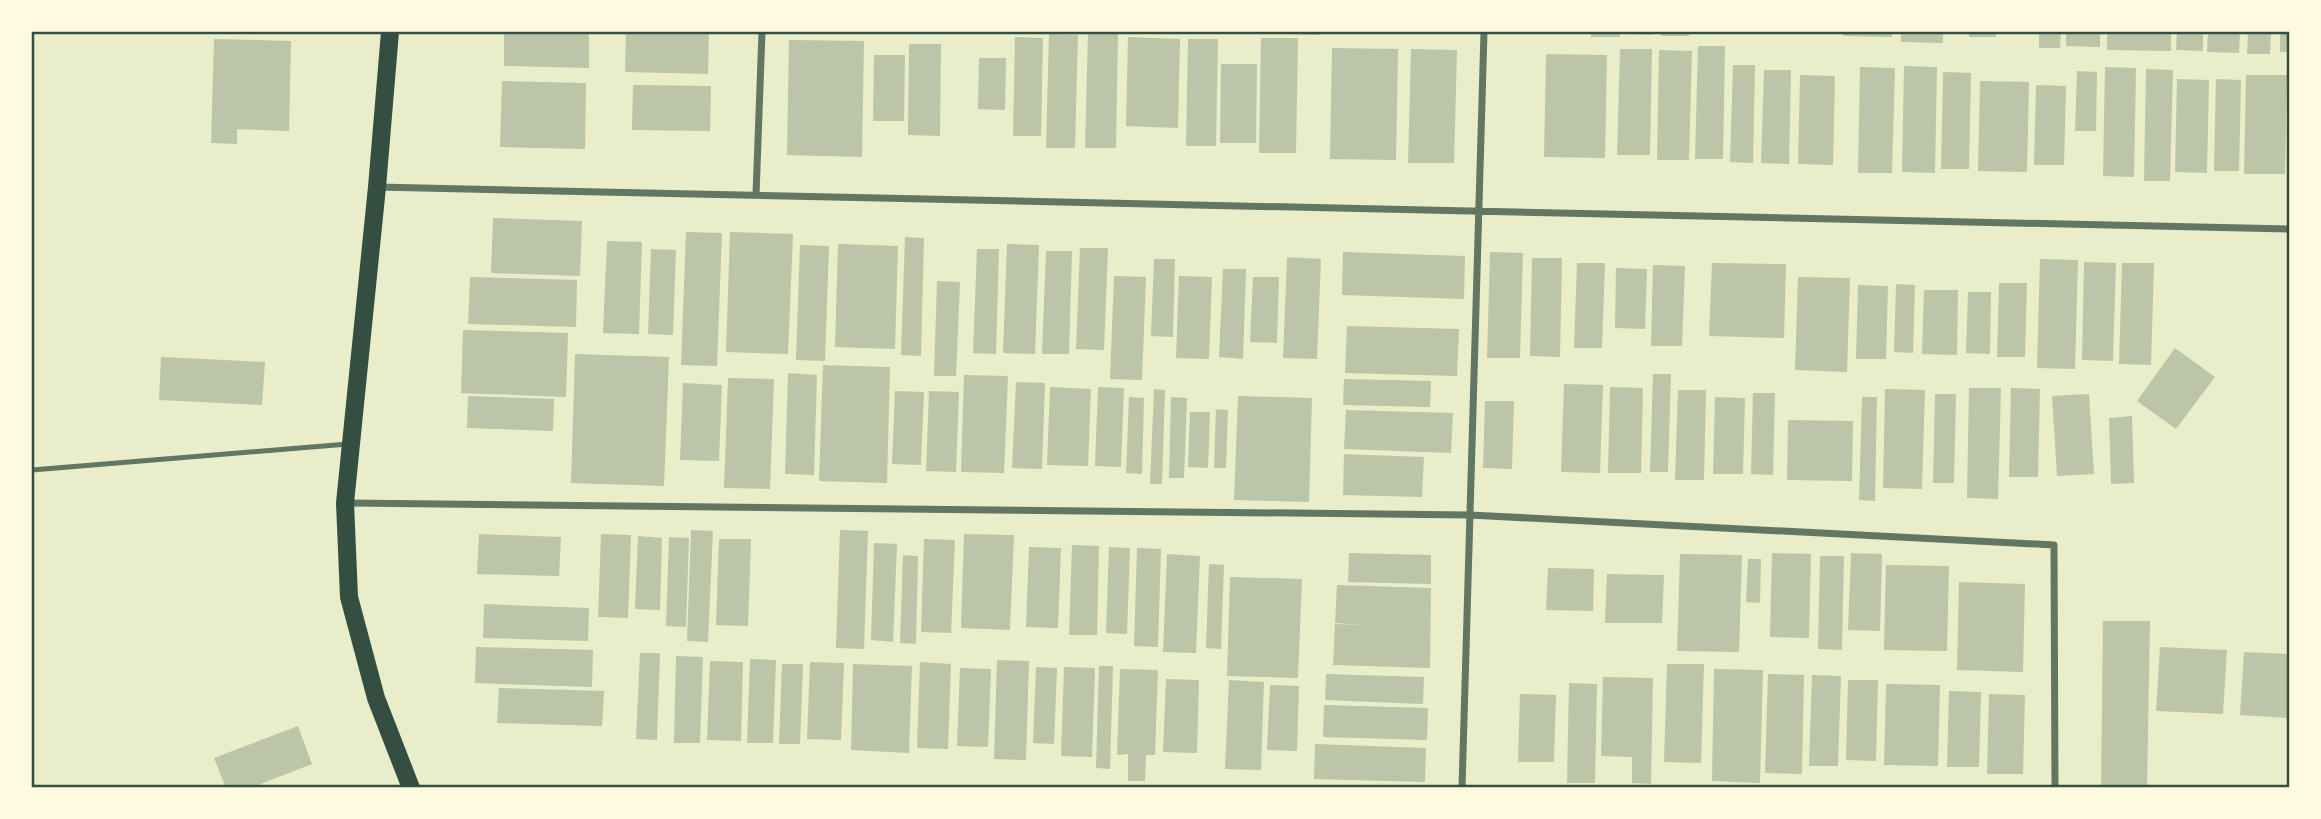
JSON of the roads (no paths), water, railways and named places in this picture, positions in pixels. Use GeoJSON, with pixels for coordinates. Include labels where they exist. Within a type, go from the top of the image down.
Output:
{"type":"FeatureCollection","features":[{"type":"Feature","properties":{"kind":"main road"},"geometry":{"type":"LineString","coordinates":[[390,32],[345,503],[349,597],[376,698],[411,787]]}},
{"type":"Feature","properties":{"kind":"street"},"geometry":{"type":"LineString","coordinates":[[755,195],[762,32]]}},
{"type":"Feature","properties":{"kind":"street"},"geometry":{"type":"LineString","coordinates":[[1462,788],[1484,32]]}},
{"type":"Feature","properties":{"kind":"street"},"geometry":{"type":"LineString","coordinates":[[377,187],[2290,229]]}},
{"type":"Feature","properties":{"kind":"street"},"geometry":{"type":"LineString","coordinates":[[345,503],[1470,515],[2054,545],[2055,788]]}},
{"type":"Feature","properties":{"kind":"street"},"geometry":{"type":"LineString","coordinates":[[411,787],[425,788]]}},
{"type":"Feature","properties":{"kind":"lane"},"geometry":{"type":"LineString","coordinates":[[32,470],[352,444]]}}]}
